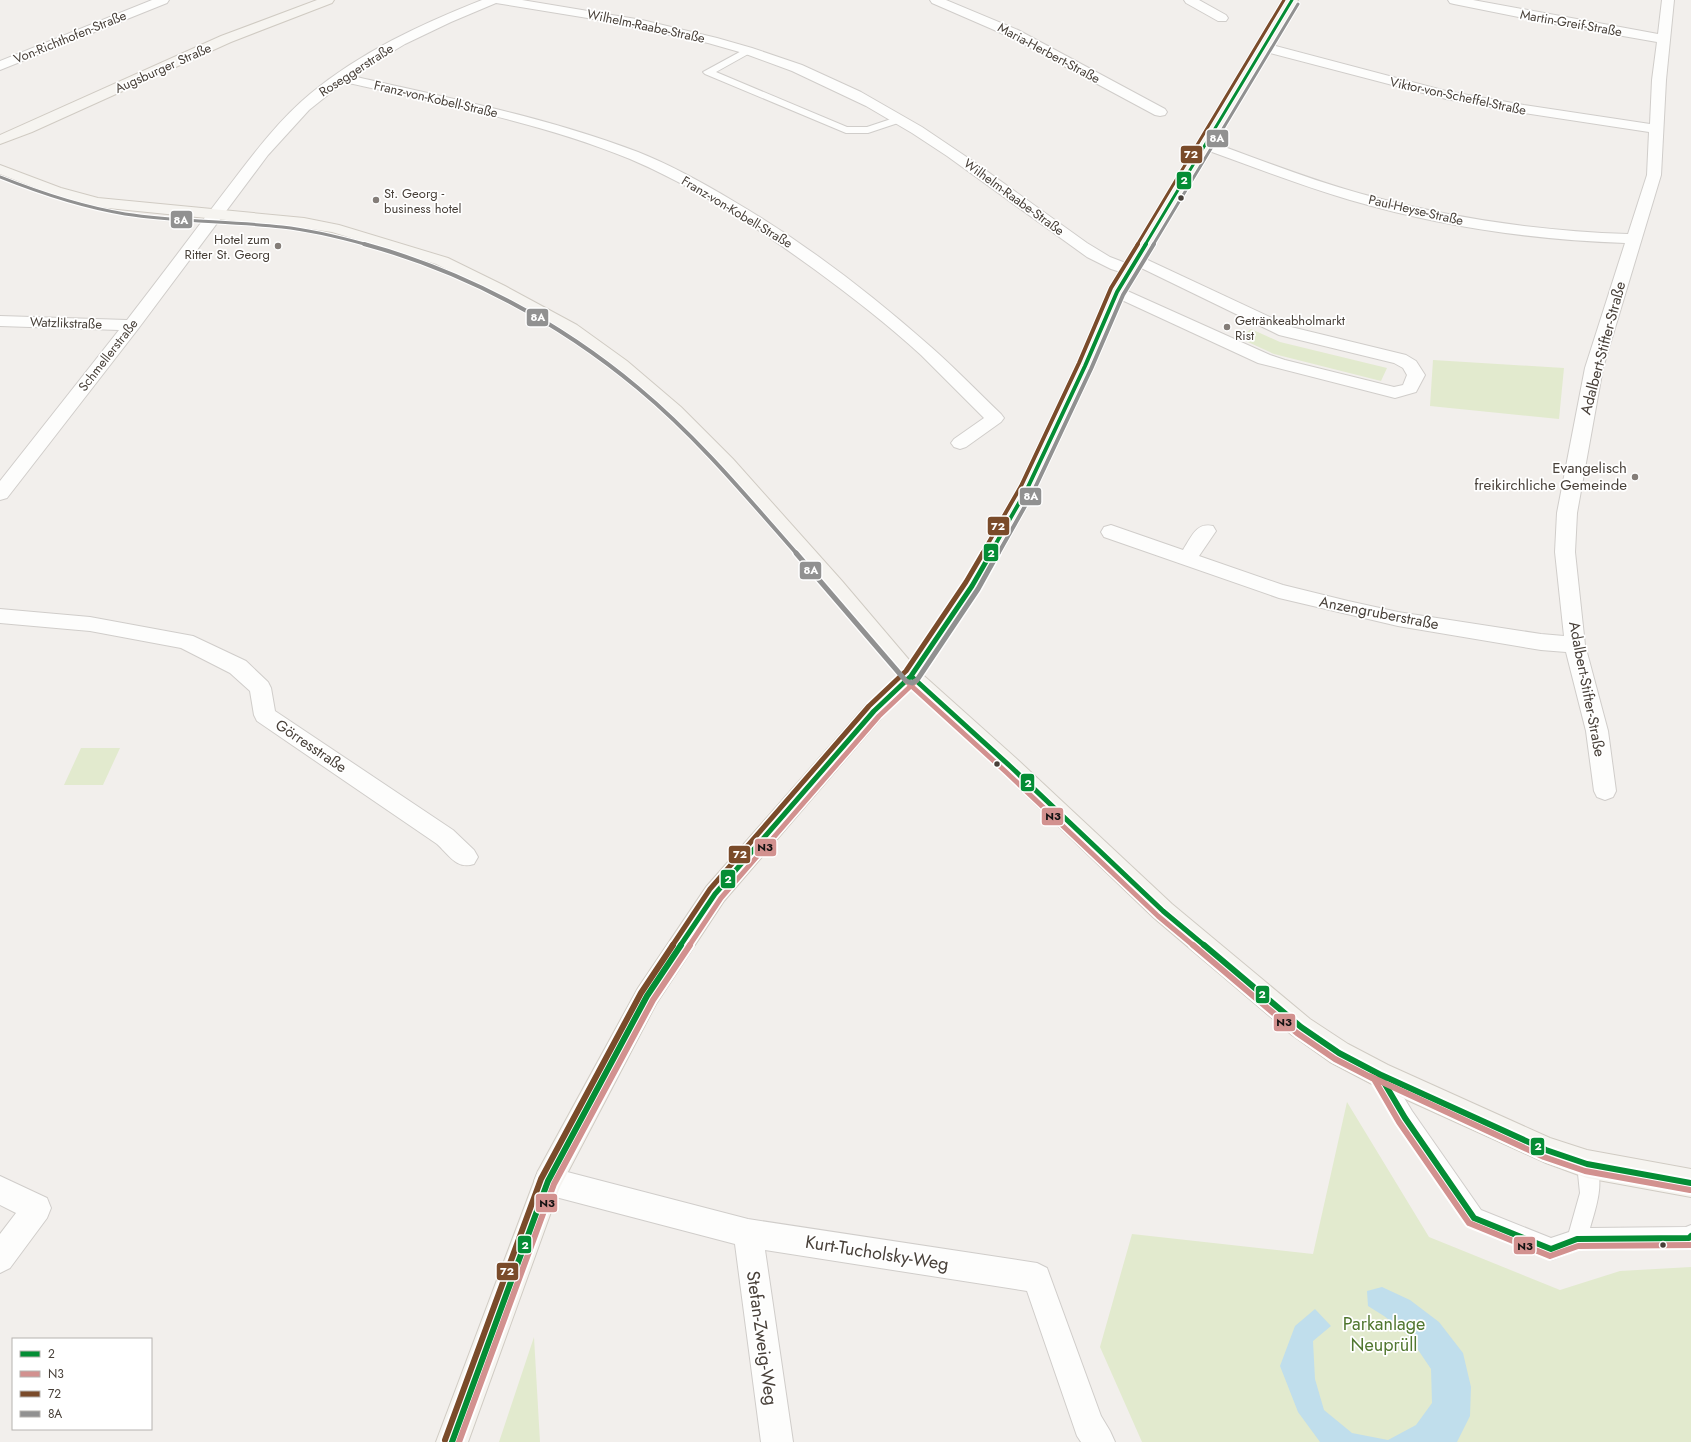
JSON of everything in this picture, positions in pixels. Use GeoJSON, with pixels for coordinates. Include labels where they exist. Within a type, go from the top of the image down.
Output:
{"type":"FeatureCollection","features":[{"type":"Feature","properties":{"kind":"street","name":"Von-Richthofen-Straße"},"geometry":{"type":"LineString","coordinates":[[0,66],[163,0]]}},
{"type":"Feature","properties":{"kind":"street","name":"Augsburger Straße"},"geometry":{"type":"LineString","coordinates":[[0,140],[226,39],[328,0]]}},
{"type":"Feature","properties":{"kind":"street","name":"Roseggerstraße"},"geometry":{"type":"LineString","coordinates":[[215,214],[264,149],[314,98],[341,77],[404,39],[493,0]]}},
{"type":"Feature","properties":{"kind":"street","name":"Wilhelm-Raabe-Straße"},"geometry":{"type":"LineString","coordinates":[[498,0],[626,20],[703,38],[782,62],[816,76],[900,119],[972,167],[1090,253],[1115,266],[1134,265],[1285,331],[1400,359],[1410,365],[1416,375],[1410,388],[1395,393],[1279,364],[1189,326],[1117,292]]}},
{"type":"Feature","properties":{"kind":"street","name":"Maria-Herbert-Straße"},"geometry":{"type":"LineString","coordinates":[[936,0],[1013,33],[1160,112]]}},
{"type":"Feature","properties":{"kind":"street"},"geometry":{"type":"LineString","coordinates":[[1190,0],[1222,18]]}},
{"type":"Feature","properties":{"kind":"street"},"geometry":{"type":"LineString","coordinates":[[452,1442],[548,1181],[647,996],[716,894],[874,711],[912,676],[972,586],[1027,489],[1085,366],[1117,292],[1292,0]]}},
{"type":"Feature","properties":{"kind":"street","name":"Martin-Greif-Straße"},"geometry":{"type":"LineString","coordinates":[[1454,0],[1542,18],[1664,39]]}},
{"type":"Feature","properties":{"kind":"street","name":"Adalbert-Stifter-Straße"},"geometry":{"type":"LineString","coordinates":[[1605,791],[1597,731],[1575,645],[1565,552],[1567,513],[1594,368],[1654,175],[1659,80],[1668,0]]}},
{"type":"Feature","properties":{"kind":"street","name":"Viktor-von-Scheffel-Straße"},"geometry":{"type":"LineString","coordinates":[[1264,48],[1382,80],[1446,95],[1515,108],[1656,129]]}},
{"type":"Feature","properties":{"kind":"street","name":"Franz-von-Kobell-Straße"},"geometry":{"type":"LineString","coordinates":[[341,77],[502,114],[560,130],[635,156],[703,189],[768,228],[862,297],[926,351],[994,418],[987,425],[960,443]]}},
{"type":"Feature","properties":{"kind":"street","name":"Paul-Heyse-Straße"},"geometry":{"type":"LineString","coordinates":[[1206,145],[1320,187],[1407,210],[1476,223],[1551,234],[1634,239]]}},
{"type":"Feature","properties":{"kind":"street"},"geometry":{"type":"LineString","coordinates":[[0,169],[56,191],[98,202],[319,225],[359,235],[442,262],[499,289],[571,329],[621,365],[675,411],[749,489],[912,676],[1163,911],[1301,1027],[1339,1053],[1379,1074],[1521,1140],[1587,1164],[1691,1183]]}},
{"type":"Feature","properties":{"kind":"street","name":"Schmellerstraße"},"geometry":{"type":"LineString","coordinates":[[0,494],[132,325],[215,214]]}},
{"type":"Feature","properties":{"kind":"street","name":"Watzlikstraße"},"geometry":{"type":"LineString","coordinates":[[0,321],[132,325]]}},
{"type":"Feature","properties":{"kind":"street"},"geometry":{"type":"LineString","coordinates":[[1187,559],[1206,531]]}},
{"type":"Feature","properties":{"kind":"street","name":"Anzengruberstraße"},"geometry":{"type":"LineString","coordinates":[[1111,532],[1279,591],[1348,608],[1398,619],[1541,642],[1575,645]]}},
{"type":"Feature","properties":{"kind":"street","name":"Görresstraße"},"geometry":{"type":"LineString","coordinates":[[0,616],[90,624],[186,641],[238,667],[260,688],[265,715],[445,837],[466,857]]}},
{"type":"Feature","properties":{"kind":"street","name":"Kurt-Tucholsky-Weg"},"geometry":{"type":"LineString","coordinates":[[548,1181],[748,1233],[1037,1278],[1088,1425],[1099,1442]]}},
{"type":"Feature","properties":{"kind":"street"},"geometry":{"type":"LineString","coordinates":[[0,1190],[37,1208],[0,1258]]}},
{"type":"Feature","properties":{"kind":"street","name":"Stefan-Zweig-Weg"},"geometry":{"type":"LineString","coordinates":[[748,1233],[777,1442]]}},
{"type":"Feature","properties":{"kind":"lane"},"geometry":{"type":"LineString","coordinates":[[747,51],[708,72],[846,130],[868,130],[900,119]]}},
{"type":"Feature","properties":{"kind":"lane"},"geometry":{"type":"LineString","coordinates":[[1379,1074],[1405,1118],[1474,1218],[1551,1249],[1577,1239],[1689,1238],[1691,1236]]}},
{"type":"Feature","properties":{"kind":"lane"},"geometry":{"type":"LineString","coordinates":[[1577,1239],[1590,1193],[1587,1164]]}},
{"type":"Feature","properties":{"kind":"green space"},"geometry":{"type":"Polygon","coordinates":[[[1251,329],[1280,342],[1387,368],[1381,381],[1274,354],[1239,338],[1251,329]]]}},
{"type":"Feature","properties":{"kind":"green space"},"geometry":{"type":"Polygon","coordinates":[[[1433,360],[1564,368],[1559,419],[1430,406],[1433,360]]]}},
{"type":"Feature","properties":{"kind":"green space"},"geometry":{"type":"Polygon","coordinates":[[[81,748],[120,748],[103,785],[64,785],[81,748]]]}},
{"type":"Feature","properties":{"kind":"green space","name":"Parkanlage Neuprüll"},"geometry":{"type":"Polygon","coordinates":[[[1347,1102],[1429,1237],[1560,1290],[1620,1271],[1691,1267],[1691,1442],[1142,1442],[1100,1347],[1132,1234],[1313,1254],[1347,1102]]]}},
{"type":"Feature","properties":{"kind":"green space"},"geometry":{"type":"Polygon","coordinates":[[[534,1337],[540,1442],[499,1442],[534,1337]]]}},
{"type":"Feature","properties":{"kind":"water"},"geometry":{"type":"Polygon","coordinates":[[[1382,1287],[1410,1300],[1439,1322],[1463,1353],[1471,1387],[1470,1416],[1457,1442],[1320,1442],[1298,1412],[1280,1366],[1295,1326],[1315,1309],[1331,1326],[1313,1341],[1315,1379],[1324,1410],[1352,1433],[1388,1440],[1416,1425],[1432,1403],[1431,1369],[1408,1335],[1384,1316],[1368,1306],[1367,1291],[1382,1287]]]}},
{"type":"Feature","properties":{"kind":"transit line","name":"72"},"geometry":{"type":"LineString","coordinates":[[445,1440],[541,1179],[641,993],[710,889],[869,706],[906,671],[966,582],[1021,486],[1079,363],[1111,288],[1284,0]]}},
{"type":"Feature","properties":{"kind":"transit line","name":"2"},"geometry":{"type":"LineString","coordinates":[[452,1442],[548,1181],[647,996],[715,894],[874,711],[911,676],[972,586],[1027,489],[1085,366],[1117,292],[1292,0]]}},
{"type":"Feature","properties":{"kind":"transit line","name":"8A"},"geometry":{"type":"LineString","coordinates":[[0,177],[61,199],[93,208],[125,214],[283,227],[335,236],[417,260],[496,294],[570,337],[605,362],[655,403],[689,435],[721,469],[820,580],[906,681],[912,683],[917,680],[978,589],[1033,492],[1091,369],[1123,295],[1298,4]]}},
{"type":"Feature","properties":{"kind":"transit line","name":"2"},"geometry":{"type":"LineString","coordinates":[[911,676],[1011,767],[1163,911],[1301,1027],[1339,1053],[1379,1074],[1546,1150],[1587,1164],[1691,1183]]}},
{"type":"Feature","properties":{"kind":"transit line","name":"N3"},"geometry":{"type":"LineString","coordinates":[[906,681],[1006,772],[1158,916],[1297,1033],[1335,1059],[1374,1079],[1399,1122],[1469,1223],[1550,1256],[1578,1246],[1691,1245]]}},
{"type":"Feature","properties":{"kind":"transit line","name":"N3"},"geometry":{"type":"LineString","coordinates":[[459,1442],[554,1184],[653,1000],[721,898],[879,716],[916,681]]}},
{"type":"Feature","properties":{"kind":"transit line","name":"2"},"geometry":{"type":"LineString","coordinates":[[1379,1074],[1405,1118],[1474,1218],[1551,1249],[1577,1239],[1689,1238],[1691,1236]]}},
{"type":"Feature","properties":{"kind":"transit line","name":"N3"},"geometry":{"type":"LineString","coordinates":[[1369,1076],[1544,1157],[1585,1171],[1690,1190]]}},
{"type":"Feature","properties":{"kind":"place","name":"St. Georg - business hotel"},"geometry":{"type":"Point","coordinates":[376,200]}},
{"type":"Feature","properties":{"kind":"place","name":"Hotel zum Ritter St. Georg"},"geometry":{"type":"Point","coordinates":[278,246]}},
{"type":"Feature","properties":{"kind":"place","name":"Getränkeabholmarkt Rist"},"geometry":{"type":"Point","coordinates":[1227,327]}},
{"type":"Feature","properties":{"kind":"place","name":"Evangelisch freikirchliche Gemeinde"},"geometry":{"type":"Point","coordinates":[1635,477]}}]}
